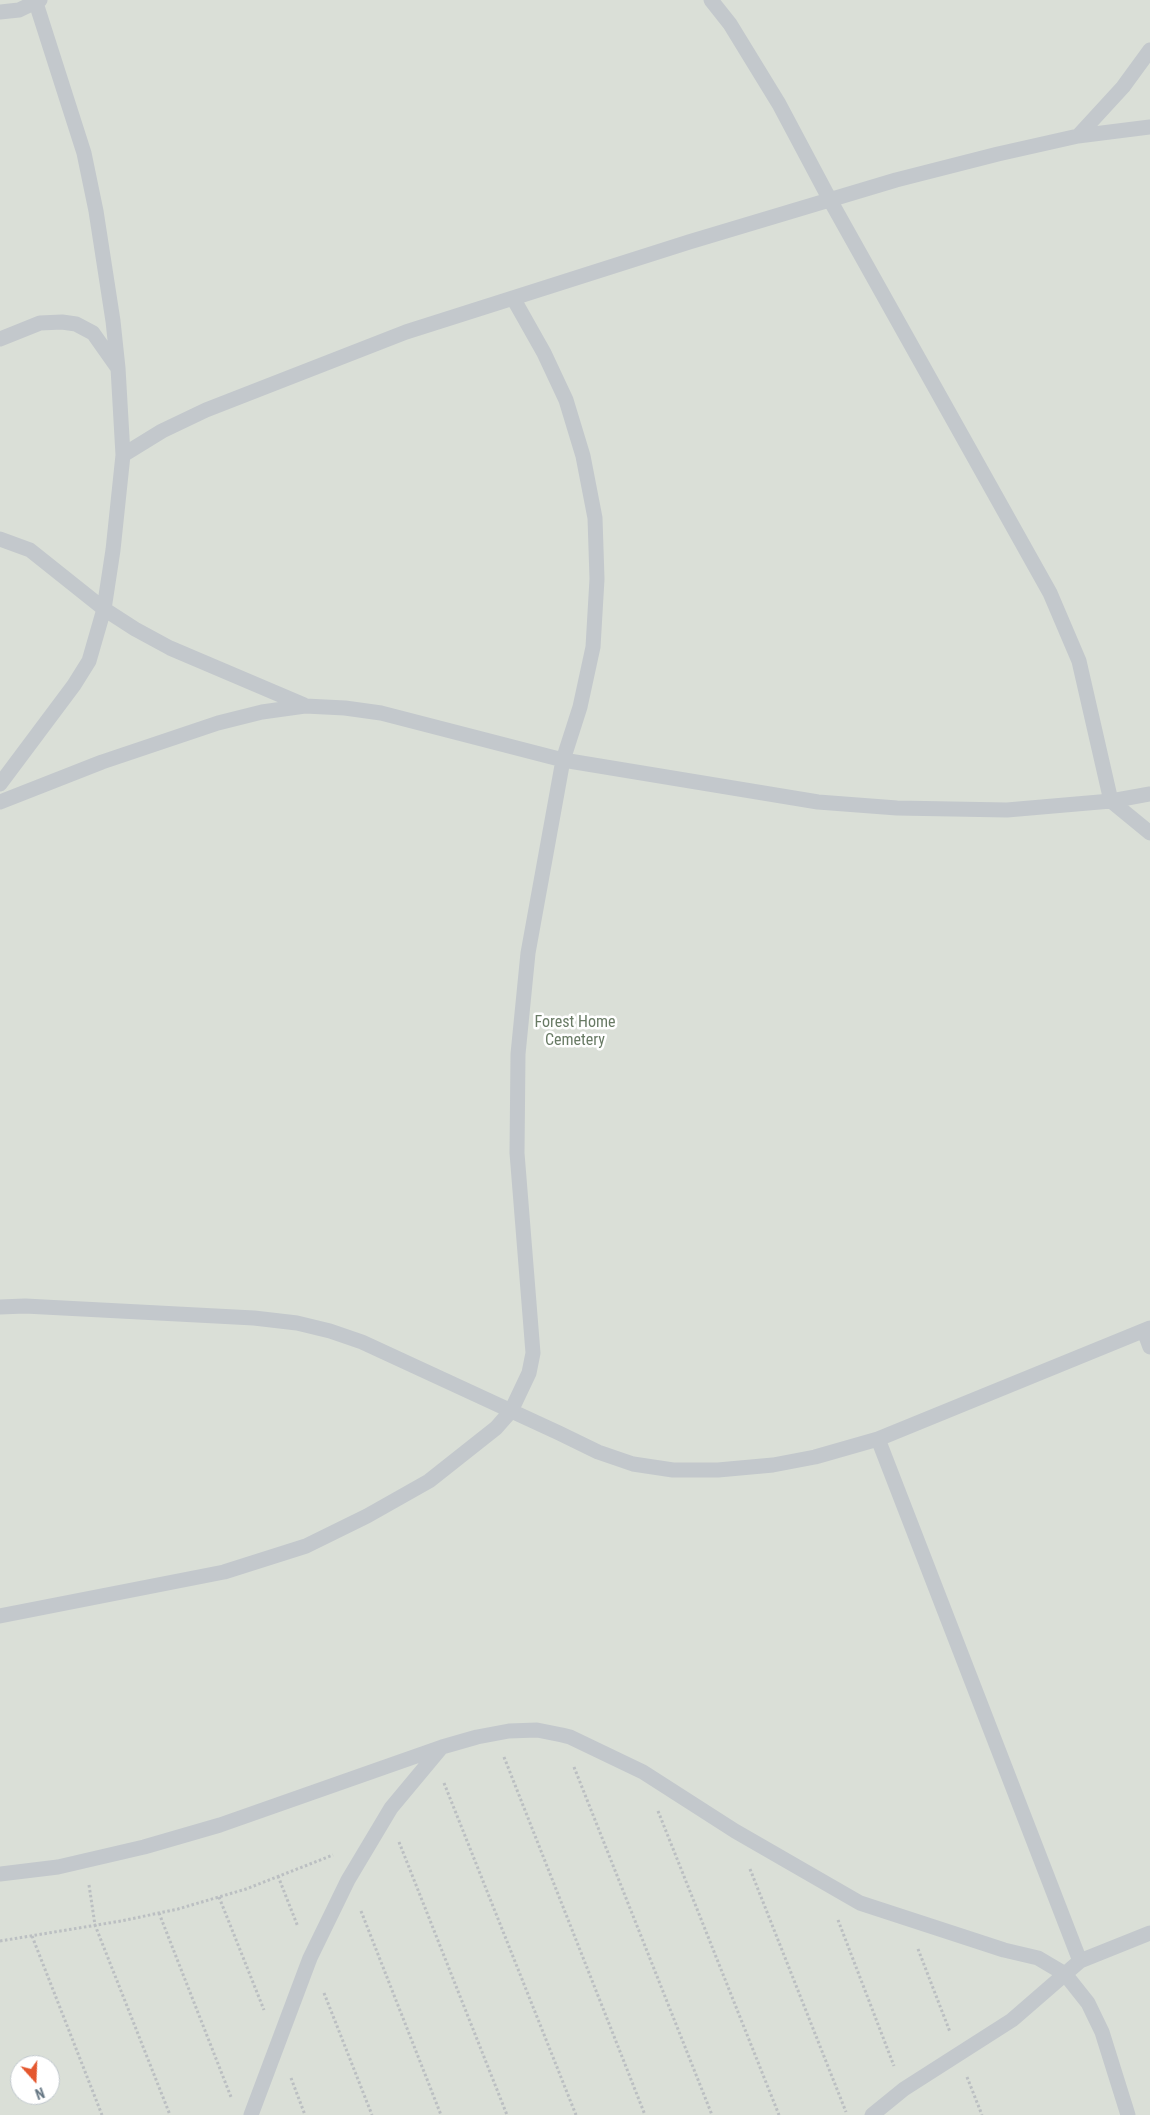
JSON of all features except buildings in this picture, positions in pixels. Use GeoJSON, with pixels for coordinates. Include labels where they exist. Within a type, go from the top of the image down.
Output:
{"type":"FeatureCollection","features":[{"type":"Feature","properties":{"kind":"lane"},"geometry":{"type":"LineString","coordinates":[[711,0],[730,24],[779,104],[830,200],[1050,593],[1064,622],[1079,661],[1111,801],[1150,833]]}},
{"type":"Feature","properties":{"kind":"lane"},"geometry":{"type":"LineString","coordinates":[[0,12],[19,10],[38,1],[84,153],[97,220],[118,368],[123,455],[114,550],[104,609],[89,661],[74,685],[0,784]]}},
{"type":"Feature","properties":{"kind":"lane"},"geometry":{"type":"LineString","coordinates":[[1078,136],[1123,87],[1150,50]]}},
{"type":"Feature","properties":{"kind":"lane"},"geometry":{"type":"LineString","coordinates":[[123,455],[162,431],[206,410],[406,332],[689,242],[830,200],[998,154],[1078,136],[1150,127]]}},
{"type":"Feature","properties":{"kind":"lane"},"geometry":{"type":"LineString","coordinates":[[0,1616],[224,1572],[306,1546],[367,1516],[429,1481],[496,1428],[511,1411],[529,1373],[533,1353],[517,1153],[518,1054],[528,953],[564,760],[580,707],[593,647],[598,579],[595,518],[583,456],[566,400],[544,353],[513,298]]}},
{"type":"Feature","properties":{"kind":"lane"},"geometry":{"type":"LineString","coordinates":[[0,340],[14,332],[40,322],[76,324],[93,333],[118,368]]}},
{"type":"Feature","properties":{"kind":"lane"},"geometry":{"type":"LineString","coordinates":[[0,540],[30,550],[104,609],[170,648],[305,706]]}},
{"type":"Feature","properties":{"kind":"lane"},"geometry":{"type":"LineString","coordinates":[[0,802],[102,762],[218,723],[262,712],[305,706],[345,708],[381,713],[564,760],[835,803],[897,808],[1007,810],[1111,801],[1150,794]]}},
{"type":"Feature","properties":{"kind":"lane"},"geometry":{"type":"LineString","coordinates":[[0,1306],[254,1318],[297,1323],[330,1331],[362,1342],[598,1452],[634,1464],[673,1470],[718,1470],[772,1465],[815,1457],[878,1438],[1148,1330],[1150,1347]]}},
{"type":"Feature","properties":{"kind":"lane"},"geometry":{"type":"LineString","coordinates":[[878,1438],[1080,1961]]}},
{"type":"Feature","properties":{"kind":"lane"},"geometry":{"type":"LineString","coordinates":[[0,1874],[58,1867],[144,1847],[220,1826],[494,1733],[537,1730],[570,1736],[643,1772],[735,1831],[824,1884],[860,1903],[908,1920],[1038,1958],[1065,1974],[1088,2003],[1102,2032],[1114,2065],[1128,2115]]}},
{"type":"Feature","properties":{"kind":"lane"},"geometry":{"type":"LineString","coordinates":[[251,2115],[310,1958],[348,1880],[387,1813],[438,1752]]}},
{"type":"Feature","properties":{"kind":"lane"},"geometry":{"type":"LineString","coordinates":[[872,2115],[904,2089],[1012,2020],[1080,1961],[1150,1934]]}},
{"type":"Feature","properties":{"kind":"path"},"geometry":{"type":"LineString","coordinates":[[494,1733],[645,2115]]}},
{"type":"Feature","properties":{"kind":"path"},"geometry":{"type":"LineString","coordinates":[[562,1735],[712,2115]]}},
{"type":"Feature","properties":{"kind":"path"},"geometry":{"type":"LineString","coordinates":[[438,1752],[576,2115]]}},
{"type":"Feature","properties":{"kind":"path"},"geometry":{"type":"LineString","coordinates":[[657,1809],[779,2115]]}},
{"type":"Feature","properties":{"kind":"path"},"geometry":{"type":"LineString","coordinates":[[387,1813],[507,2115]]}},
{"type":"Feature","properties":{"kind":"path"},"geometry":{"type":"LineString","coordinates":[[735,1831],[848,2115]]}},
{"type":"Feature","properties":{"kind":"path"},"geometry":{"type":"LineString","coordinates":[[0,1941],[159,1913],[219,1897],[246,1889],[371,1841]]}},
{"type":"Feature","properties":{"kind":"path"},"geometry":{"type":"LineString","coordinates":[[84,1861],[95,1925],[170,2115]]}},
{"type":"Feature","properties":{"kind":"path"},"geometry":{"type":"LineString","coordinates":[[278,1876],[372,2115]]}},
{"type":"Feature","properties":{"kind":"path"},"geometry":{"type":"LineString","coordinates":[[348,1880],[441,2115]]}},
{"type":"Feature","properties":{"kind":"path"},"geometry":{"type":"LineString","coordinates":[[824,1884],[904,2089]]}},
{"type":"Feature","properties":{"kind":"path"},"geometry":{"type":"LineString","coordinates":[[219,1897],[305,2115]]}},
{"type":"Feature","properties":{"kind":"path"},"geometry":{"type":"LineString","coordinates":[[159,1913],[234,2106]]}},
{"type":"Feature","properties":{"kind":"path"},"geometry":{"type":"LineString","coordinates":[[908,1920],[982,2115]]}},
{"type":"Feature","properties":{"kind":"path"},"geometry":{"type":"LineString","coordinates":[[32,1936],[102,2115]]}},
{"type":"Feature","properties":{"kind":"green space","name":"Forest Home Cemetery"},"geometry":{"type":"Polygon","coordinates":[[[0,0],[1150,0],[1150,2115],[0,2115],[0,0]]]}}]}
